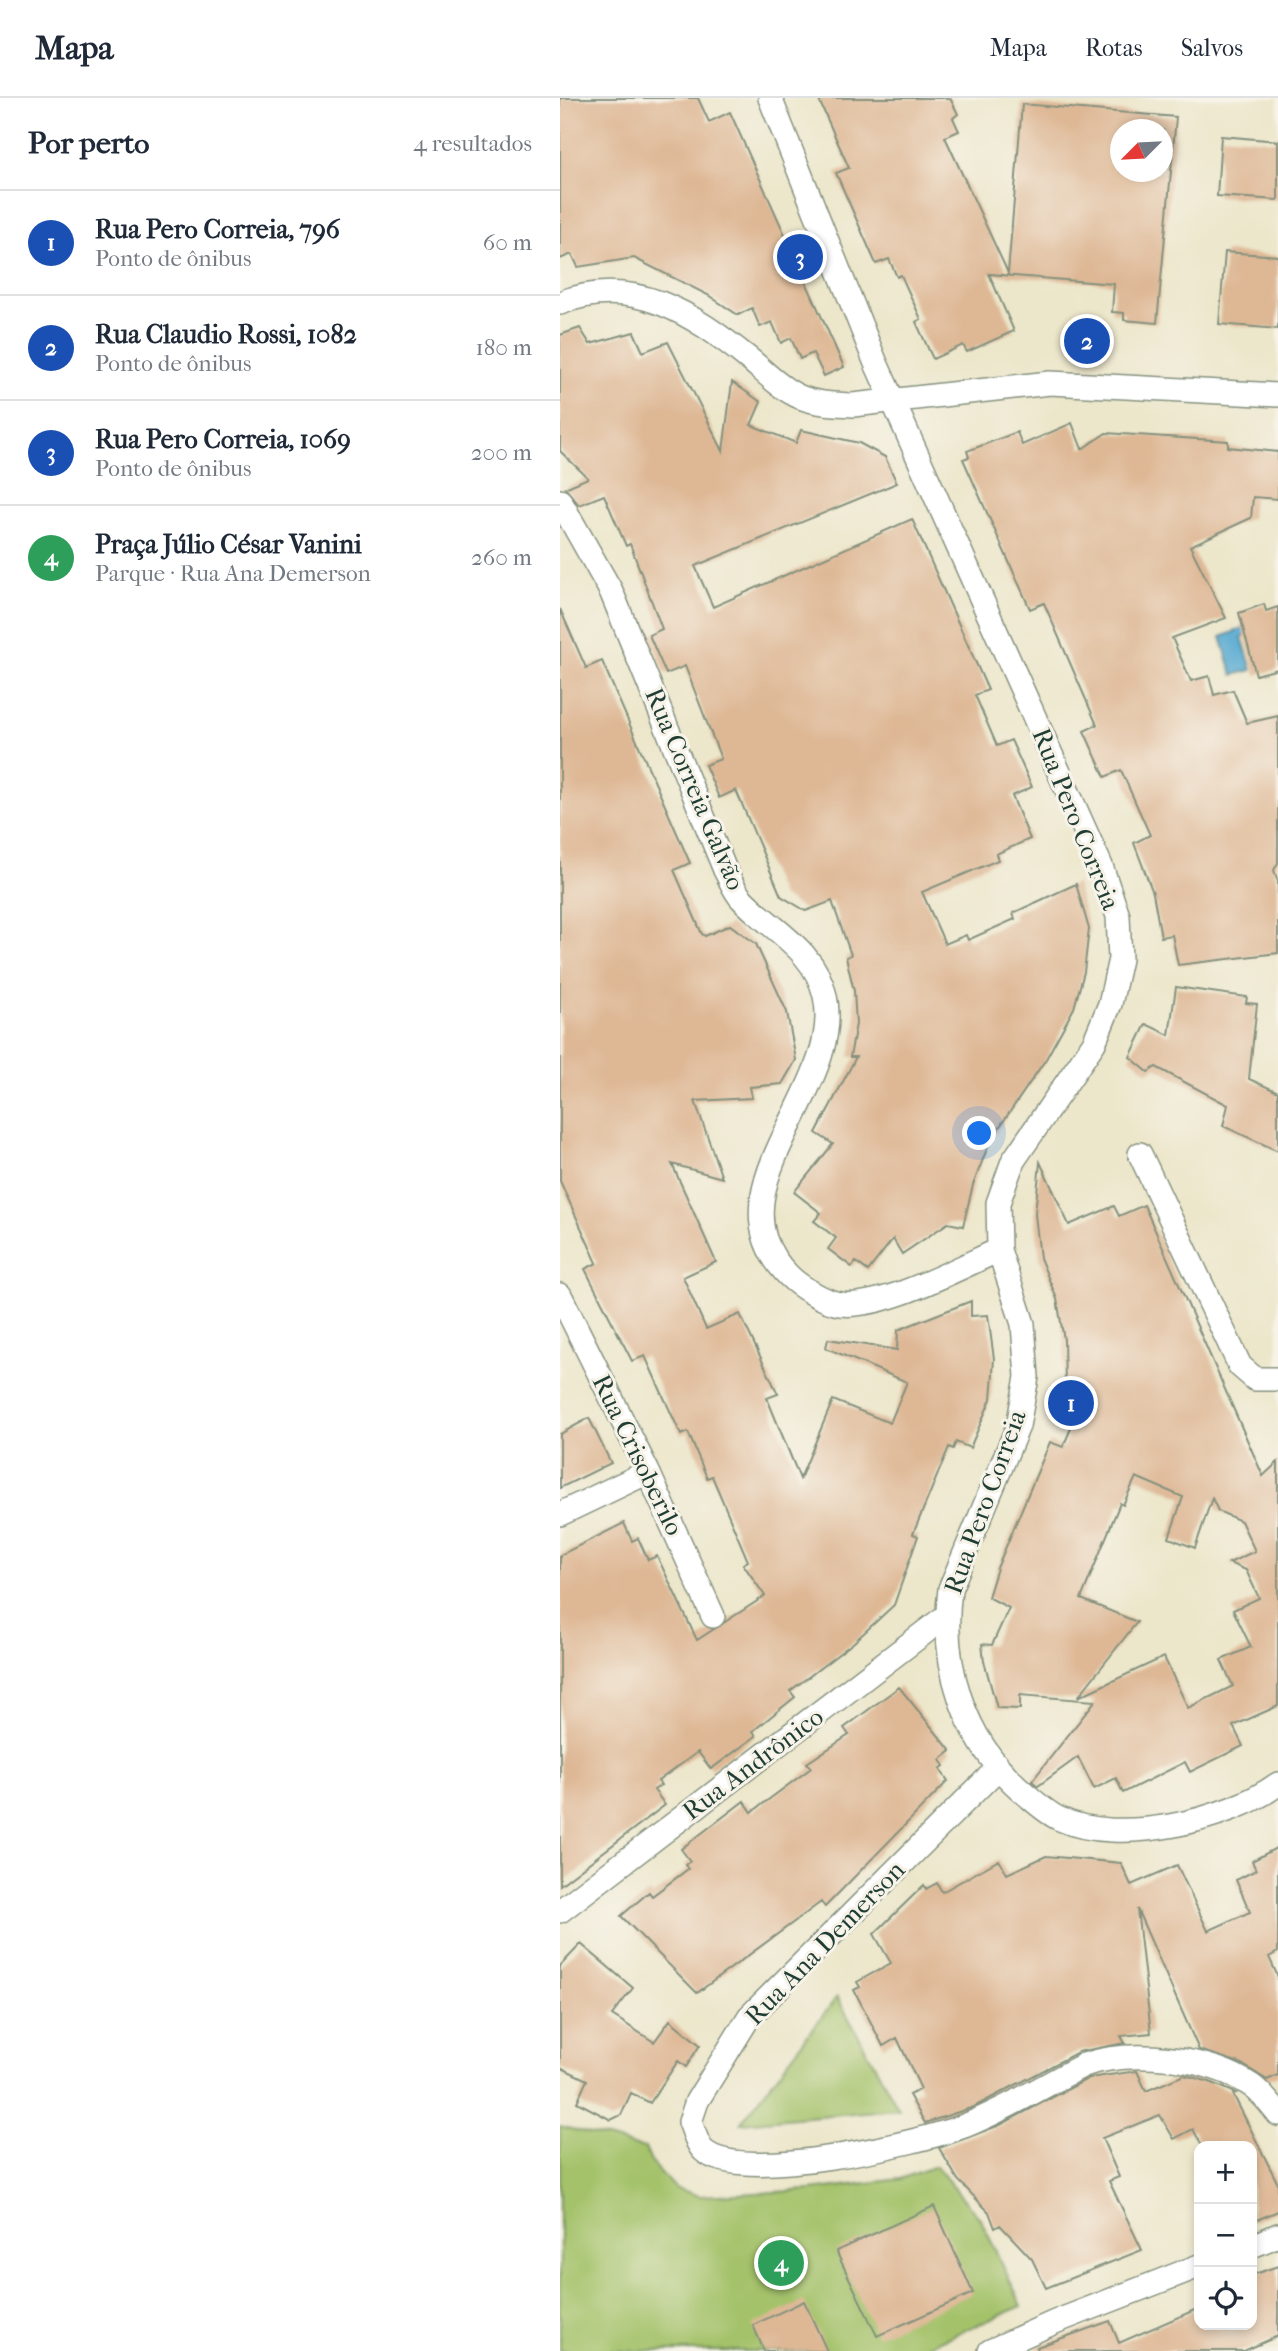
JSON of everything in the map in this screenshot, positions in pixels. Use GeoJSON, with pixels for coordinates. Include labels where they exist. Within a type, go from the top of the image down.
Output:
{"type":"FeatureCollection","features":[{"type":"Feature","properties":{"kind":"street","name":"Rua Pero Correia"},"geometry":{"type":"LineString","coordinates":[[770,98],[892,400],[1101,866],[1118,916],[1120,959],[1110,1004],[1094,1043],[1013,1161],[998,1203],[999,1250],[1023,1324],[1027,1377],[1018,1426],[950,1589],[946,1616],[954,1684],[976,1739],[997,1769],[1059,1819],[1089,1828],[1155,1828],[1186,1824],[1230,1812],[1278,1784]]}},
{"type":"Feature","properties":{"kind":"street"},"geometry":{"type":"LineString","coordinates":[[560,303],[584,294],[630,292],[668,306],[718,334],[800,397],[853,405],[1050,383],[1278,395]]}},
{"type":"Feature","properties":{"kind":"street","name":"Rua Correia Galvão"},"geometry":{"type":"LineString","coordinates":[[560,501],[611,591],[725,870],[739,896],[810,960],[826,999],[824,1045],[779,1146],[761,1198],[762,1227],[772,1260],[794,1281],[839,1304],[877,1302],[999,1250]]}},
{"type":"Feature","properties":{"kind":"street"},"geometry":{"type":"LineString","coordinates":[[1140,1154],[1240,1366],[1255,1379],[1278,1379]]}},
{"type":"Feature","properties":{"kind":"street","name":"Rua Crisoberilo"},"geometry":{"type":"LineString","coordinates":[[560,1295],[648,1472],[713,1616]]}},
{"type":"Feature","properties":{"kind":"street"},"geometry":{"type":"LineString","coordinates":[[560,1514],[648,1472]]}},
{"type":"Feature","properties":{"kind":"street","name":"Rua Andrônico"},"geometry":{"type":"LineString","coordinates":[[560,1911],[946,1616]]}},
{"type":"Feature","properties":{"kind":"street","name":"Rua Ana Demerson"},"geometry":{"type":"LineString","coordinates":[[997,1769],[749,2017],[696,2101],[690,2122],[702,2150],[723,2162],[755,2164],[891,2148],[968,2124],[1084,2065],[1103,2058],[1131,2055],[1207,2065],[1238,2077],[1255,2087],[1278,2114]]}},
{"type":"Feature","properties":{"kind":"street"},"geometry":{"type":"LineString","coordinates":[[1257,2244],[1278,2235]]}},
{"type":"Feature","properties":{"kind":"street"},"geometry":{"type":"LineString","coordinates":[[990,2351],[1055,2322],[1196,2267]]}},
{"type":"Feature","properties":{"kind":"green space"},"geometry":{"type":"Polygon","coordinates":[[[837,1997],[899,2109],[741,2123],[837,1997]]]}},
{"type":"Feature","properties":{"kind":"green space"},"geometry":{"type":"Polygon","coordinates":[[[560,2126],[645,2148],[651,2162],[675,2188],[700,2196],[811,2190],[900,2179],[936,2166],[981,2220],[1022,2306],[916,2351],[560,2351],[560,2126]]]}},
{"type":"Feature","properties":{"kind":"water"},"geometry":{"type":"Polygon","coordinates":[[[1248,626],[1251,634],[1242,637],[1252,670],[1233,675],[1221,637],[1248,626]]]}},
{"type":"Feature","properties":{"kind":"building"},"geometry":{"type":"Polygon","coordinates":[[[560,98],[698,98],[709,122],[730,112],[844,367],[824,376],[813,353],[800,359],[791,338],[781,343],[772,322],[760,327],[752,308],[738,315],[708,295],[634,258],[578,267],[572,254],[560,259],[560,98]]]}},
{"type":"Feature","properties":{"kind":"building"},"geometry":{"type":"Polygon","coordinates":[[[818,98],[950,98],[958,114],[953,118],[959,131],[945,137],[1008,273],[1022,104],[1176,117],[1173,150],[1173,119],[1110,119],[1110,182],[1170,182],[1157,323],[1124,320],[1124,313],[1112,312],[1114,284],[989,274],[1014,331],[967,352],[963,345],[933,359],[916,322],[921,319],[901,275],[897,277],[889,259],[876,264],[836,173],[849,168],[818,98]]]}},
{"type":"Feature","properties":{"kind":"building"},"geometry":{"type":"Polygon","coordinates":[[[1221,136],[1278,141],[1278,200],[1217,196],[1221,136]]]}},
{"type":"Feature","properties":{"kind":"building"},"geometry":{"type":"Polygon","coordinates":[[[1225,252],[1278,256],[1278,329],[1219,324],[1225,252]]]}},
{"type":"Feature","properties":{"kind":"building"},"geometry":{"type":"Polygon","coordinates":[[[580,328],[590,344],[634,332],[643,352],[668,342],[723,451],[732,382],[761,402],[751,425],[796,443],[801,430],[859,443],[885,457],[897,483],[695,566],[713,607],[912,519],[988,690],[975,695],[997,746],[1011,740],[1032,787],[1012,796],[1030,839],[996,854],[998,860],[922,892],[945,944],[966,935],[968,940],[1015,919],[1013,913],[1076,884],[1089,929],[1084,972],[1074,1008],[1046,1059],[990,1141],[973,1185],[963,1226],[948,1223],[902,1254],[893,1239],[868,1271],[856,1262],[852,1267],[828,1249],[836,1238],[814,1221],[821,1213],[794,1192],[833,1144],[816,1133],[856,1057],[850,1057],[856,1024],[854,991],[846,957],[851,955],[832,901],[806,911],[781,896],[736,790],[719,798],[705,765],[721,759],[685,666],[666,674],[649,635],[662,629],[630,544],[626,546],[604,495],[579,505],[565,488],[588,478],[560,451],[560,335],[580,328]]]}},
{"type":"Feature","properties":{"kind":"building"},"geometry":{"type":"Polygon","coordinates":[[[1072,423],[1082,449],[1106,433],[1228,441],[1228,447],[1278,452],[1278,499],[1253,497],[1251,518],[1190,546],[1226,618],[1172,638],[1191,681],[1209,676],[1214,695],[1233,690],[1247,723],[1278,716],[1278,863],[1274,870],[1278,882],[1278,953],[1178,965],[1172,935],[1161,937],[1153,893],[1134,843],[1150,835],[1121,770],[1105,777],[1084,731],[1097,725],[1044,603],[1030,609],[963,459],[969,457],[967,451],[1017,432],[1022,445],[1072,423]]]}},
{"type":"Feature","properties":{"kind":"building"},"geometry":{"type":"Polygon","coordinates":[[[1264,604],[1266,611],[1278,607],[1278,669],[1256,675],[1239,613],[1264,604]]]}},
{"type":"Feature","properties":{"kind":"building"},"geometry":{"type":"Polygon","coordinates":[[[560,609],[586,668],[602,661],[690,863],[674,870],[702,934],[705,936],[730,925],[756,944],[787,1012],[796,1060],[782,1084],[750,1087],[752,1098],[695,1101],[722,1178],[672,1164],[716,1262],[683,1277],[706,1329],[740,1314],[778,1394],[767,1398],[800,1479],[833,1400],[890,1423],[907,1382],[826,1348],[828,1339],[897,1350],[898,1330],[971,1301],[971,1316],[988,1315],[994,1359],[991,1399],[970,1448],[956,1442],[953,1449],[949,1447],[913,1534],[918,1536],[894,1605],[853,1643],[790,1691],[795,1697],[753,1731],[756,1736],[711,1769],[698,1752],[658,1781],[661,1785],[654,1790],[665,1805],[560,1885],[560,1555],[624,1523],[632,1541],[638,1538],[648,1560],[657,1556],[697,1640],[765,1596],[743,1564],[748,1561],[712,1476],[707,1478],[688,1432],[681,1435],[645,1356],[632,1361],[585,1269],[597,1263],[560,1181],[560,609]]]}},
{"type":"Feature","properties":{"kind":"building"},"geometry":{"type":"Polygon","coordinates":[[[1176,987],[1247,997],[1246,1003],[1257,1004],[1249,1079],[1278,1092],[1278,1151],[1223,1126],[1228,1105],[1156,1067],[1148,1072],[1130,1057],[1146,1024],[1169,1035],[1176,987]]]}},
{"type":"Feature","properties":{"kind":"building"},"geometry":{"type":"Polygon","coordinates":[[[1040,1162],[1069,1225],[1114,1206],[1119,1216],[1144,1205],[1263,1476],[1278,1462],[1278,1706],[1233,1726],[1243,1746],[1190,1772],[1185,1762],[1123,1793],[1116,1778],[1094,1789],[1078,1757],[1038,1786],[1032,1781],[1095,1701],[1020,1695],[1020,1709],[997,1708],[984,1661],[982,1644],[992,1645],[1009,1608],[988,1597],[997,1568],[1050,1442],[1063,1447],[1087,1391],[1065,1385],[1064,1340],[1057,1299],[1040,1258],[1035,1214],[1040,1162]],[[1136,1477],[1123,1505],[1120,1503],[1081,1599],[1137,1622],[1078,1697],[1164,1657],[1188,1708],[1233,1686],[1221,1660],[1251,1647],[1233,1610],[1259,1598],[1246,1570],[1229,1563],[1255,1551],[1241,1521],[1218,1511],[1212,1498],[1195,1548],[1169,1538],[1183,1497],[1136,1477]]]}},
{"type":"Feature","properties":{"kind":"building"},"geometry":{"type":"Polygon","coordinates":[[[589,1418],[611,1463],[560,1488],[560,1434],[589,1418]]]}},
{"type":"Feature","properties":{"kind":"building"},"geometry":{"type":"Polygon","coordinates":[[[899,1687],[951,1751],[940,1760],[944,1766],[940,1769],[948,1781],[825,1907],[821,1902],[697,1993],[621,1916],[649,1892],[652,1896],[688,1869],[685,1865],[690,1861],[681,1849],[744,1801],[752,1812],[811,1768],[807,1763],[849,1735],[844,1728],[899,1687]]]}},
{"type":"Feature","properties":{"kind":"building"},"geometry":{"type":"Polygon","coordinates":[[[1278,1847],[1278,1952],[1269,1957],[1278,1977],[1278,2075],[1267,2080],[1240,2063],[1199,2050],[1137,1909],[1151,2033],[1121,2036],[1125,2043],[1078,2052],[974,2107],[925,2123],[909,2095],[921,2089],[897,2038],[883,2046],[854,1990],[860,1987],[857,1982],[891,1963],[874,1934],[924,1885],[926,1889],[937,1883],[942,1892],[999,1860],[1007,1874],[1046,1856],[1121,1863],[1131,1885],[1177,1865],[1208,1931],[1250,1912],[1236,1880],[1256,1870],[1252,1861],[1278,1847]]]}},
{"type":"Feature","properties":{"kind":"building"},"geometry":{"type":"Polygon","coordinates":[[[581,1944],[633,1988],[612,2015],[654,2042],[670,2020],[700,2045],[686,2067],[678,2061],[650,2103],[631,2093],[621,2115],[611,2120],[577,2102],[587,2080],[560,2067],[560,1966],[581,1944]]]}},
{"type":"Feature","properties":{"kind":"building"},"geometry":{"type":"Polygon","coordinates":[[[1137,2071],[1146,2091],[1184,2075],[1210,2082],[1236,2093],[1233,2094],[1256,2141],[1199,2141],[1193,2129],[1174,2139],[1160,2115],[1102,2138],[1119,2177],[1109,2181],[1142,2250],[1046,2288],[1032,2259],[1000,2225],[995,2228],[989,2212],[958,2180],[939,2148],[1000,2125],[1089,2078],[1137,2071]]]}},
{"type":"Feature","properties":{"kind":"building"},"geometry":{"type":"Polygon","coordinates":[[[1257,2142],[1278,2184],[1278,2211],[1257,2220],[1257,2142]]]}},
{"type":"Feature","properties":{"kind":"building"},"geometry":{"type":"Polygon","coordinates":[[[934,2206],[973,2293],[877,2336],[836,2251],[934,2206]]]}},
{"type":"Feature","properties":{"kind":"building"},"geometry":{"type":"Polygon","coordinates":[[[1278,2266],[1278,2336],[1244,2351],[1038,2351],[1037,2347],[1110,2321],[1119,2343],[1194,2310],[1194,2330],[1257,2330],[1257,2273],[1278,2266]]]}},
{"type":"Feature","properties":{"kind":"building"},"geometry":{"type":"Polygon","coordinates":[[[804,2301],[827,2351],[764,2351],[753,2325],[804,2301]]]}},
{"type":"Feature","properties":{"kind":"place","name":"Rua Pero Correia, 1069"},"geometry":{"type":"Point","coordinates":[800,257]}},
{"type":"Feature","properties":{"kind":"place","name":"Rua Claudio Rossi, 1082"},"geometry":{"type":"Point","coordinates":[1087,341]}},
{"type":"Feature","properties":{"kind":"place","name":"Rua Pero Correia, 796"},"geometry":{"type":"Point","coordinates":[1071,1403]}},
{"type":"Feature","properties":{"kind":"place","name":"Praça Júlio César Vanini"},"geometry":{"type":"Point","coordinates":[781,2263]}}]}
